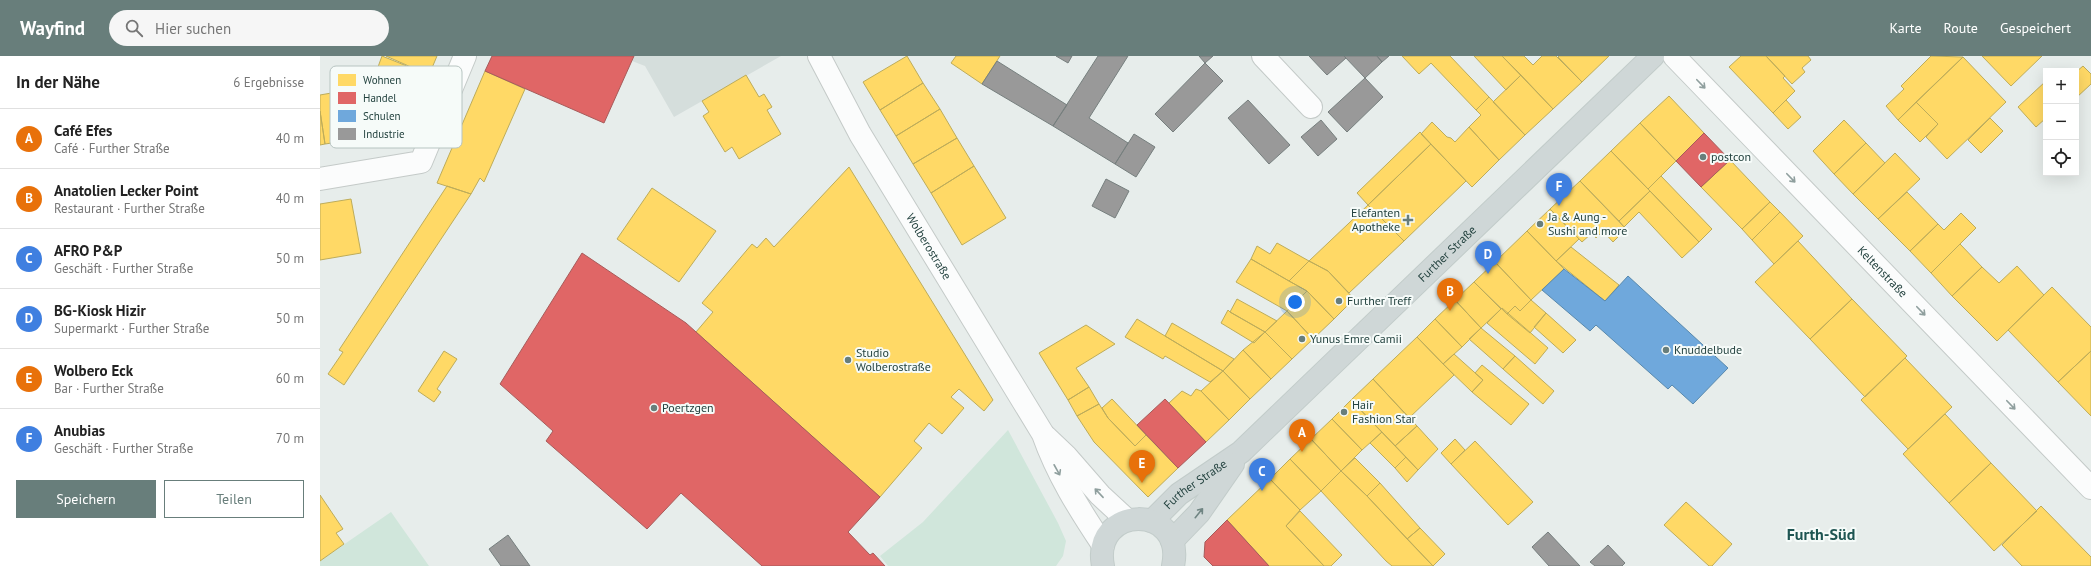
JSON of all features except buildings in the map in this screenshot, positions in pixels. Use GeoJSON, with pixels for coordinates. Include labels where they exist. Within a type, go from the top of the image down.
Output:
{"type":"FeatureCollection","features":[{"type":"Feature","properties":{"kind":"main road","name":"Further Straße"},"geometry":{"type":"LineString","coordinates":[[1241,452],[1199,513],[1172,541],[1164,529],[1152,521],[1179,494],[1241,452],[1653,56]]}},
{"type":"Feature","properties":{"kind":"main road"},"geometry":{"type":"LineString","coordinates":[[1103,555],[1112,529],[1127,520],[1140,518],[1152,521]]}},
{"type":"Feature","properties":{"kind":"main road"},"geometry":{"type":"LineString","coordinates":[[1172,541],[1175,555],[1173,566]]}},
{"type":"Feature","properties":{"kind":"street"},"geometry":{"type":"LineString","coordinates":[[462,66],[466,56]]}},
{"type":"Feature","properties":{"kind":"street","name":"Wolberostraße"},"geometry":{"type":"LineString","coordinates":[[819,56],[860,134],[1043,434],[1053,463],[1103,555]]}},
{"type":"Feature","properties":{"kind":"street"},"geometry":{"type":"LineString","coordinates":[[1263,56],[1311,107]]}},
{"type":"Feature","properties":{"kind":"street","name":"Keltenstraße"},"geometry":{"type":"LineString","coordinates":[[1674,56],[2091,488]]}},
{"type":"Feature","properties":{"kind":"street"},"geometry":{"type":"LineString","coordinates":[[320,178],[421,162],[427,148]]}},
{"type":"Feature","properties":{"kind":"street","name":"Wolberostraße"},"geometry":{"type":"LineString","coordinates":[[1043,434],[1066,456],[1100,495],[1127,520]]}},
{"type":"Feature","properties":{"kind":"shaded area"},"geometry":{"type":"Polygon","coordinates":[[[634,56],[781,56],[674,117],[645,66],[632,61],[634,56]]]}},
{"type":"Feature","properties":{"kind":"green space"},"geometry":{"type":"Polygon","coordinates":[[[1008,430],[1058,523],[1066,541],[1063,556],[1056,566],[888,566],[880,556],[923,522],[1008,430]]]}},
{"type":"Feature","properties":{"kind":"green space"},"geometry":{"type":"Polygon","coordinates":[[[391,512],[429,566],[320,566],[320,561],[391,512]]]}},
{"type":"Feature","properties":{"kind":"place","name":"postcon"},"geometry":{"type":"Point","coordinates":[1703,157]}},
{"type":"Feature","properties":{"kind":"place","name":"Anubias"},"geometry":{"type":"Point","coordinates":[1559,206]}},
{"type":"Feature","properties":{"kind":"place","name":"Elefanten Apotheke"},"geometry":{"type":"Point","coordinates":[1408,220]}},
{"type":"Feature","properties":{"kind":"place","name":"Ja & Aung - Sushi and more"},"geometry":{"type":"Point","coordinates":[1540,224]}},
{"type":"Feature","properties":{"kind":"place","name":"BG-Kiosk Hizir"},"geometry":{"type":"Point","coordinates":[1488,274]}},
{"type":"Feature","properties":{"kind":"place","name":"Further Treff"},"geometry":{"type":"Point","coordinates":[1339,301]}},
{"type":"Feature","properties":{"kind":"place","name":"Anatolien Lecker Point"},"geometry":{"type":"Point","coordinates":[1450,311]}},
{"type":"Feature","properties":{"kind":"place","name":"Yunus Emre Camii"},"geometry":{"type":"Point","coordinates":[1302,339]}},
{"type":"Feature","properties":{"kind":"place","name":"Knuddelbude"},"geometry":{"type":"Point","coordinates":[1666,350]}},
{"type":"Feature","properties":{"kind":"place","name":"Studio Wolberostraße"},"geometry":{"type":"Point","coordinates":[848,360]}},
{"type":"Feature","properties":{"kind":"place","name":"Poertzgen"},"geometry":{"type":"Point","coordinates":[654,408]}},
{"type":"Feature","properties":{"kind":"place","name":"Hair Fashion Star"},"geometry":{"type":"Point","coordinates":[1344,412]}},
{"type":"Feature","properties":{"kind":"place","name":"Café Efes"},"geometry":{"type":"Point","coordinates":[1302,452]}},
{"type":"Feature","properties":{"kind":"place","name":"Wolbero Eck"},"geometry":{"type":"Point","coordinates":[1142,483]}},
{"type":"Feature","properties":{"kind":"place","name":"AFRO P&P"},"geometry":{"type":"Point","coordinates":[1262,491]}},
{"type":"Feature","properties":{"kind":"district","name":"Furth-Süd"},"geometry":{"type":"Point","coordinates":[1821,534]}}]}
